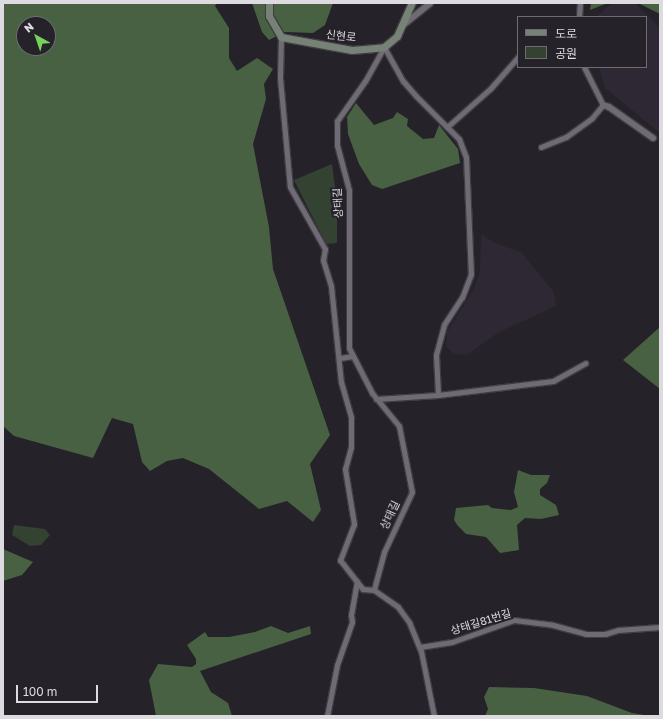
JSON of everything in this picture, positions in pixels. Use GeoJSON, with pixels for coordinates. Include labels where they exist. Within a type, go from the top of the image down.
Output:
{"type":"FeatureCollection","features":[{"type":"Feature","properties":{"kind":"main road"},"geometry":{"type":"LineString","coordinates":[[269,3],[269,16],[281,38]]}},
{"type":"Feature","properties":{"kind":"main road"},"geometry":{"type":"LineString","coordinates":[[384,47],[397,36],[412,3]]}},
{"type":"Feature","properties":{"kind":"main road","name":"신현로"},"geometry":{"type":"LineString","coordinates":[[281,38],[352,50],[384,47]]}},
{"type":"Feature","properties":{"kind":"street"},"geometry":{"type":"LineString","coordinates":[[402,26],[430,3]]}},
{"type":"Feature","properties":{"kind":"street"},"geometry":{"type":"LineString","coordinates":[[579,16],[580,3]]}},
{"type":"Feature","properties":{"kind":"street"},"geometry":{"type":"LineString","coordinates":[[281,38],[280,78],[290,187],[325,249],[323,260],[331,286],[340,358],[341,382],[352,418],[351,447],[345,469],[354,524],[340,560],[363,589],[374,590],[398,607],[409,622],[420,647],[434,716]]}},
{"type":"Feature","properties":{"kind":"street"},"geometry":{"type":"LineString","coordinates":[[384,47],[403,81],[459,140],[466,157],[471,274],[462,297],[444,325],[436,355],[438,395]]}},
{"type":"Feature","properties":{"kind":"street","name":"상태길"},"geometry":{"type":"LineString","coordinates":[[374,590],[384,552],[412,492],[399,426],[376,399],[349,348],[347,323],[349,190],[338,145],[337,121],[365,81],[384,47]]}},
{"type":"Feature","properties":{"kind":"street"},"geometry":{"type":"LineString","coordinates":[[448,127],[490,89],[517,58]]}},
{"type":"Feature","properties":{"kind":"street"},"geometry":{"type":"LineString","coordinates":[[584,68],[602,105]]}},
{"type":"Feature","properties":{"kind":"street"},"geometry":{"type":"LineString","coordinates":[[602,105],[609,106],[653,138]]}},
{"type":"Feature","properties":{"kind":"street"},"geometry":{"type":"LineString","coordinates":[[541,147],[566,137],[592,118],[602,105]]}},
{"type":"Feature","properties":{"kind":"street"},"geometry":{"type":"LineString","coordinates":[[340,358],[353,356]]}},
{"type":"Feature","properties":{"kind":"street"},"geometry":{"type":"LineString","coordinates":[[376,399],[438,395],[553,381],[585,363]]}},
{"type":"Feature","properties":{"kind":"street"},"geometry":{"type":"LineString","coordinates":[[327,716],[337,665],[352,622],[350,615],[357,582]]}},
{"type":"Feature","properties":{"kind":"street","name":"상태길81번길"},"geometry":{"type":"LineString","coordinates":[[420,647],[459,639],[514,620],[553,625],[586,634],[605,634],[618,630],[660,627]]}},
{"type":"Feature","properties":{"kind":"shaded area"},"geometry":{"type":"Polygon","coordinates":[[[612,3],[635,3],[660,28],[660,133],[605,88],[599,68],[647,68],[647,16],[597,16],[612,3]]]}},
{"type":"Feature","properties":{"kind":"shaded area"},"geometry":{"type":"Polygon","coordinates":[[[481,234],[497,244],[521,252],[554,292],[556,306],[499,332],[467,355],[454,354],[446,346],[447,332],[474,289],[480,271],[481,234]]]}},
{"type":"Feature","properties":{"kind":"green space"},"geometry":{"type":"Polygon","coordinates":[[[3,3],[217,3],[215,6],[229,28],[229,58],[237,71],[257,58],[273,69],[264,84],[266,99],[253,144],[269,227],[273,269],[330,435],[310,464],[321,510],[313,522],[287,501],[259,509],[209,469],[183,458],[167,461],[150,471],[142,462],[133,424],[112,418],[93,458],[14,436],[3,426],[3,3]]]}},
{"type":"Feature","properties":{"kind":"green space"},"geometry":{"type":"Polygon","coordinates":[[[252,3],[333,3],[325,25],[313,33],[285,32],[269,40],[262,32],[252,3]]]}},
{"type":"Feature","properties":{"kind":"green space"},"geometry":{"type":"Polygon","coordinates":[[[591,3],[608,3],[590,10],[591,3]]]}},
{"type":"Feature","properties":{"kind":"green space"},"geometry":{"type":"Polygon","coordinates":[[[638,3],[660,3],[660,14],[638,3]]]}},
{"type":"Feature","properties":{"kind":"green space"},"geometry":{"type":"Polygon","coordinates":[[[356,103],[374,125],[393,118],[397,112],[408,119],[407,126],[423,139],[434,138],[439,125],[458,149],[460,163],[382,189],[372,185],[359,164],[348,134],[347,117],[356,103]]]}},
{"type":"Feature","properties":{"kind":"green space"},"geometry":{"type":"Polygon","coordinates":[[[332,164],[337,202],[337,243],[326,244],[294,180],[332,164]]]}},
{"type":"Feature","properties":{"kind":"green space"},"geometry":{"type":"Polygon","coordinates":[[[660,327],[660,389],[623,360],[660,327]]]}},
{"type":"Feature","properties":{"kind":"green space"},"geometry":{"type":"Polygon","coordinates":[[[518,470],[531,475],[550,475],[547,483],[540,489],[540,495],[556,505],[559,515],[541,519],[525,518],[517,525],[519,550],[500,553],[486,537],[466,534],[458,526],[454,520],[456,508],[488,505],[492,508],[511,510],[518,507],[514,492],[518,470]]]}},
{"type":"Feature","properties":{"kind":"green space"},"geometry":{"type":"Polygon","coordinates":[[[14,525],[45,529],[50,535],[41,545],[30,546],[12,535],[14,525]]]}},
{"type":"Feature","properties":{"kind":"green space"},"geometry":{"type":"Polygon","coordinates":[[[3,549],[33,562],[22,575],[3,581],[3,549]]]}},
{"type":"Feature","properties":{"kind":"green space"},"geometry":{"type":"Polygon","coordinates":[[[271,626],[288,633],[310,626],[311,634],[200,671],[211,692],[228,703],[232,716],[156,716],[149,680],[158,664],[192,667],[196,664],[196,659],[187,645],[205,632],[208,637],[229,637],[255,632],[271,626]]]}},
{"type":"Feature","properties":{"kind":"green space"},"geometry":{"type":"Polygon","coordinates":[[[489,687],[534,688],[587,696],[632,713],[650,716],[485,716],[488,709],[484,697],[489,687]]]}}]}
